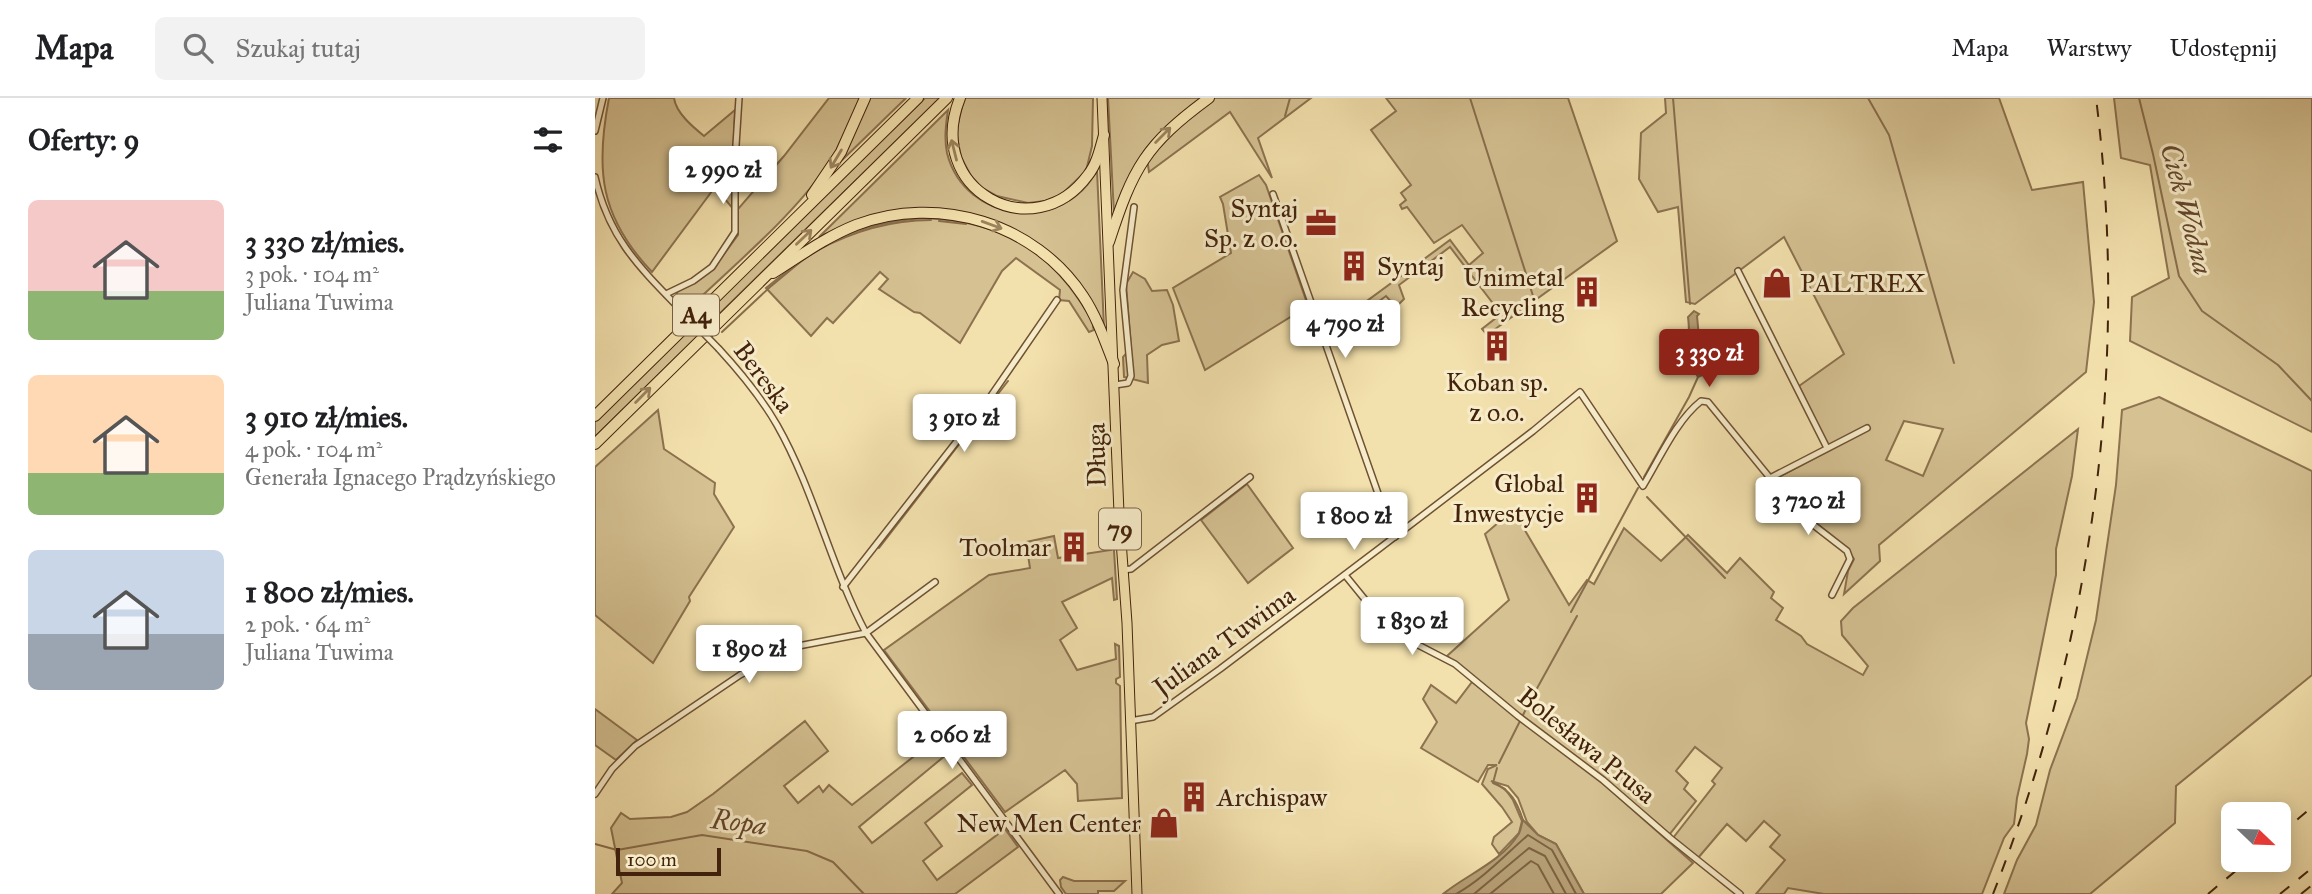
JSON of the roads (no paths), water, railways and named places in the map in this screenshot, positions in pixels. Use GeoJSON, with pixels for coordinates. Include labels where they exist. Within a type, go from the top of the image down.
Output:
{"type":"FeatureCollection","features":[{"type":"Feature","properties":{"kind":"highway"},"geometry":{"type":"LineString","coordinates":[[798,216],[841,152],[865,98]]}},
{"type":"Feature","properties":{"kind":"highway","name":"A4"},"geometry":{"type":"LineString","coordinates":[[595,416],[918,98]]}},
{"type":"Feature","properties":{"kind":"highway","name":"A4"},"geometry":{"type":"LineString","coordinates":[[595,444],[947,98]]}},
{"type":"Feature","properties":{"kind":"highway"},"geometry":{"type":"LineString","coordinates":[[960,98],[951,127],[955,159],[970,184],[987,198],[1004,204],[1022,208],[1047,205],[1069,195],[1090,172],[1104,135]]}},
{"type":"Feature","properties":{"kind":"highway"},"geometry":{"type":"LineString","coordinates":[[1109,242],[1127,190],[1145,155],[1163,134],[1209,98]]}},
{"type":"Feature","properties":{"kind":"highway"},"geometry":{"type":"LineString","coordinates":[[755,285],[822,242],[859,224],[899,215],[925,213],[979,220],[1034,245],[1062,268],[1093,313],[1114,364]]}},
{"type":"Feature","properties":{"kind":"main road","name":"Długa"},"geometry":{"type":"LineString","coordinates":[[1102,98],[1119,513],[1128,624],[1129,721],[1137,894]]}},
{"type":"Feature","properties":{"kind":"street"},"geometry":{"type":"LineString","coordinates":[[595,131],[603,98]]}},
{"type":"Feature","properties":{"kind":"street"},"geometry":{"type":"LineString","coordinates":[[666,295],[712,267],[735,232],[735,160],[739,98]]}},
{"type":"Feature","properties":{"kind":"street","name":"Bereska"},"geometry":{"type":"LineString","coordinates":[[595,177],[604,211],[620,243],[746,378],[778,426],[805,487],[843,587],[866,633],[1059,894]]}},
{"type":"Feature","properties":{"kind":"street"},"geometry":{"type":"LineString","coordinates":[[1273,194],[1395,537]]}},
{"type":"Feature","properties":{"kind":"street"},"geometry":{"type":"LineString","coordinates":[[1115,385],[1128,383],[1131,376],[1123,290],[1134,207]]}},
{"type":"Feature","properties":{"kind":"street"},"geometry":{"type":"LineString","coordinates":[[1738,271],[1827,448]]}},
{"type":"Feature","properties":{"kind":"street"},"geometry":{"type":"LineString","coordinates":[[843,587],[982,409],[1057,300]]}},
{"type":"Feature","properties":{"kind":"street","name":"Juliana Tuwima"},"geometry":{"type":"LineString","coordinates":[[1129,721],[1148,719],[1161,712],[1395,537],[1580,392],[1643,486],[1694,406],[1701,401],[1708,402],[1807,520],[1847,551],[1850,559],[1832,595]]}},
{"type":"Feature","properties":{"kind":"street"},"geometry":{"type":"LineString","coordinates":[[1770,478],[1867,428]]}},
{"type":"Feature","properties":{"kind":"street"},"geometry":{"type":"LineString","coordinates":[[1123,570],[1131,569],[1250,477]]}},
{"type":"Feature","properties":{"kind":"street","name":"Bolesława Prusa"},"geometry":{"type":"LineString","coordinates":[[1345,575],[1387,626],[1407,640],[1455,664],[1603,780],[1740,894]]}},
{"type":"Feature","properties":{"kind":"street"},"geometry":{"type":"LineString","coordinates":[[595,794],[612,769],[635,746],[740,675],[779,653],[803,644],[866,633],[935,582]]}},
{"type":"Feature","properties":{"kind":"water"},"geometry":{"type":"Polygon","coordinates":[[[1694,311],[1699,314],[1698,359],[1709,372],[1698,377],[1691,362],[1689,347],[1688,317],[1694,311]]]}},
{"type":"Feature","properties":{"kind":"water"},"geometry":{"type":"Polygon","coordinates":[[[1523,820],[1538,835],[1556,844],[1584,894],[1443,894],[1493,861],[1511,845],[1520,832],[1523,820]]]}},
{"type":"Feature","properties":{"kind":"waterway"},"geometry":{"type":"LineString","coordinates":[[1285,116],[1290,98]]}},
{"type":"Feature","properties":{"kind":"waterway"},"geometry":{"type":"LineString","coordinates":[[1470,98],[1534,299],[1524,316]]}},
{"type":"Feature","properties":{"kind":"waterway"},"geometry":{"type":"LineString","coordinates":[[1673,98],[1690,304]]}},
{"type":"Feature","properties":{"kind":"waterway"},"geometry":{"type":"LineString","coordinates":[[1868,98],[1889,135],[1954,363]]}},
{"type":"Feature","properties":{"kind":"waterway","name":"Ciek Wodna"},"geometry":{"type":"LineString","coordinates":[[2139,98],[2179,276],[2202,311],[2278,365],[2312,401]]}},
{"type":"Feature","properties":{"kind":"waterway"},"geometry":{"type":"LineString","coordinates":[[816,251],[872,228],[931,220]]}},
{"type":"Feature","properties":{"kind":"waterway"},"geometry":{"type":"LineString","coordinates":[[939,221],[966,224]]}},
{"type":"Feature","properties":{"kind":"waterway"},"geometry":{"type":"LineString","coordinates":[[722,332],[805,258]]}},
{"type":"Feature","properties":{"kind":"waterway"},"geometry":{"type":"LineString","coordinates":[[1644,477],[1698,377]]}},
{"type":"Feature","properties":{"kind":"waterway"},"geometry":{"type":"LineString","coordinates":[[879,548],[1008,381]]}},
{"type":"Feature","properties":{"kind":"waterway"},"geometry":{"type":"LineString","coordinates":[[1571,612],[1638,488]]}},
{"type":"Feature","properties":{"kind":"waterway"},"geometry":{"type":"LineString","coordinates":[[1647,497],[1725,578]]}},
{"type":"Feature","properties":{"kind":"waterway"},"geometry":{"type":"LineString","coordinates":[[1499,763],[1577,616]]}},
{"type":"Feature","properties":{"kind":"waterway"},"geometry":{"type":"LineString","coordinates":[[1497,768],[1493,783],[1513,797],[1523,820]]}},
{"type":"Feature","properties":{"kind":"waterway","name":"Ropa"},"geometry":{"type":"LineString","coordinates":[[595,844],[617,850],[702,835],[807,851],[833,862],[864,894]]}},
{"type":"Feature","properties":{"kind":"railway"},"geometry":{"type":"LineString","coordinates":[[1993,894],[2027,798],[2056,701],[2078,602],[2094,502],[2104,402],[2108,300],[2105,199],[2096,98]]}},
{"type":"Feature","properties":{"kind":"railway"},"geometry":{"type":"LineString","coordinates":[[2291,825],[2312,807]]}},
{"type":"Feature","properties":{"kind":"railway"},"geometry":{"type":"LineString","coordinates":[[2280,894],[2312,868]]}},
{"type":"Feature","properties":{"kind":"railway"},"geometry":{"type":"LineString","coordinates":[[2208,894],[2234,872]]}},
{"type":"Feature","properties":{"kind":"railway"},"geometry":{"type":"LineString","coordinates":[[2301,894],[2312,885]]}},
{"type":"Feature","properties":{"kind":"place","name":"Syntaj Sp. z o.o."},"geometry":{"type":"Point","coordinates":[1321,223]}},
{"type":"Feature","properties":{"kind":"place","name":"Syntaj"},"geometry":{"type":"Point","coordinates":[1354,266]}},
{"type":"Feature","properties":{"kind":"place","name":"PALTREX"},"geometry":{"type":"Point","coordinates":[1777,283]}},
{"type":"Feature","properties":{"kind":"place","name":"Unimetal Recycling"},"geometry":{"type":"Point","coordinates":[1587,292]}},
{"type":"Feature","properties":{"kind":"place","name":"Koban sp. z o.o."},"geometry":{"type":"Point","coordinates":[1497,346]}},
{"type":"Feature","properties":{"kind":"place","name":"Global Inwestycje"},"geometry":{"type":"Point","coordinates":[1587,498]}},
{"type":"Feature","properties":{"kind":"place","name":"Toolmar"},"geometry":{"type":"Point","coordinates":[1074,547]}},
{"type":"Feature","properties":{"kind":"place","name":"Archispaw"},"geometry":{"type":"Point","coordinates":[1194,797]}},
{"type":"Feature","properties":{"kind":"place","name":"New Men Center"},"geometry":{"type":"Point","coordinates":[1164,823]}}]}
